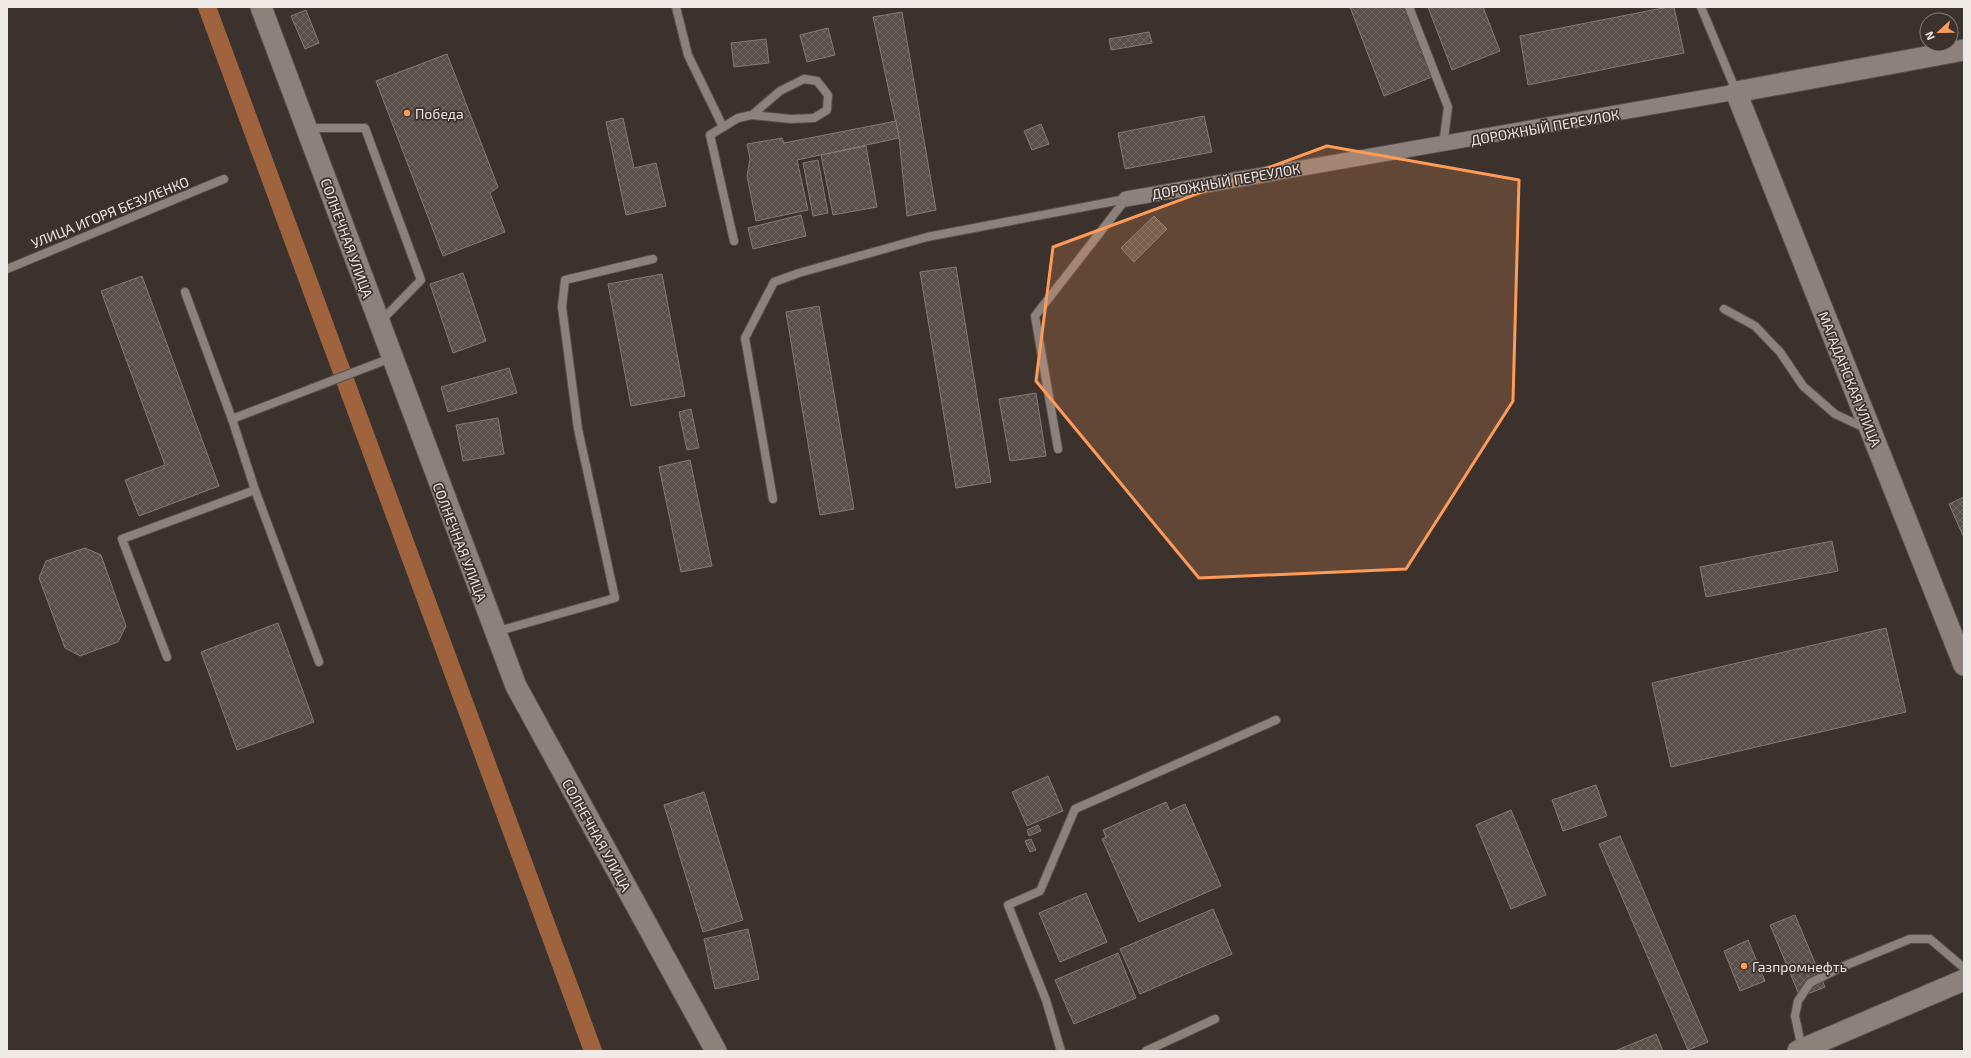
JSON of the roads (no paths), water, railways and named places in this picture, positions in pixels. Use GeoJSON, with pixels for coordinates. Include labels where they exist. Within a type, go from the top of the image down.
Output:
{"type":"FeatureCollection","features":[{"type":"Feature","properties":{"kind":"main road","name":"СОЛНЕЧНАЯ УЛИЦА"},"geometry":{"type":"LineString","coordinates":[[260,7],[378,324],[384,361],[516,686],[716,1051]]}},
{"type":"Feature","properties":{"kind":"main road","name":"ДОРОЖНЫЙ ПЕРЕУЛОК"},"geometry":{"type":"LineString","coordinates":[[1736,92],[1964,50]]}},
{"type":"Feature","properties":{"kind":"main road","name":"МАГАДАНСКАЯ УЛИЦА"},"geometry":{"type":"LineString","coordinates":[[1736,92],[1964,665]]}},
{"type":"Feature","properties":{"kind":"main road"},"geometry":{"type":"LineString","coordinates":[[1800,1050],[1964,980]]}},
{"type":"Feature","properties":{"kind":"street","name":"ДОРОЖНЫЙ ПЕРЕУЛОК"},"geometry":{"type":"LineString","coordinates":[[1126,198],[1443,145],[1736,92]]}},
{"type":"Feature","properties":{"kind":"lane"},"geometry":{"type":"LineString","coordinates":[[676,7],[688,55],[723,127]]}},
{"type":"Feature","properties":{"kind":"lane"},"geometry":{"type":"LineString","coordinates":[[1408,7],[1448,107],[1443,145]]}},
{"type":"Feature","properties":{"kind":"lane"},"geometry":{"type":"LineString","coordinates":[[1701,7],[1736,92]]}},
{"type":"Feature","properties":{"kind":"lane"},"geometry":{"type":"LineString","coordinates":[[734,241],[710,135],[738,118],[752,115],[791,119],[814,118],[827,110],[828,95],[817,81],[804,79],[780,91],[752,115]]}},
{"type":"Feature","properties":{"kind":"lane"},"geometry":{"type":"LineString","coordinates":[[305,128],[365,128],[377,159],[421,280],[378,324]]}},
{"type":"Feature","properties":{"kind":"lane","name":"УЛИЦА ИГОРЯ БЕЗУЛЕНКО"},"geometry":{"type":"LineString","coordinates":[[7,269],[224,179]]}},
{"type":"Feature","properties":{"kind":"lane"},"geometry":{"type":"LineString","coordinates":[[1058,449],[1036,316],[1126,198]]}},
{"type":"Feature","properties":{"kind":"lane"},"geometry":{"type":"LineString","coordinates":[[773,499],[746,338],[774,282],[799,273],[927,237],[1126,198]]}},
{"type":"Feature","properties":{"kind":"lane"},"geometry":{"type":"LineString","coordinates":[[495,632],[615,598],[578,429],[562,306],[565,280],[653,259]]}},
{"type":"Feature","properties":{"kind":"lane"},"geometry":{"type":"LineString","coordinates":[[185,292],[232,419],[255,490],[319,662]]}},
{"type":"Feature","properties":{"kind":"lane"},"geometry":{"type":"LineString","coordinates":[[1724,309],[1755,326],[1780,352],[1803,386],[1835,414],[1871,431]]}},
{"type":"Feature","properties":{"kind":"lane"},"geometry":{"type":"LineString","coordinates":[[232,419],[384,361]]}},
{"type":"Feature","properties":{"kind":"lane"},"geometry":{"type":"LineString","coordinates":[[167,658],[122,539],[255,490]]}},
{"type":"Feature","properties":{"kind":"lane"},"geometry":{"type":"LineString","coordinates":[[1061,1051],[1046,1000],[1008,905],[1040,891],[1075,809],[1276,720]]}},
{"type":"Feature","properties":{"kind":"lane"},"geometry":{"type":"LineString","coordinates":[[1800,1050],[1794,1016],[1798,1001],[1810,983],[1823,976],[1910,939],[1930,939],[1964,968]]}},
{"type":"Feature","properties":{"kind":"lane"},"geometry":{"type":"LineString","coordinates":[[1146,1051],[1215,1018]]}},
{"type":"Feature","properties":{"kind":"waterway"},"geometry":{"type":"LineString","coordinates":[[207,7],[593,1051]]}},
{"type":"Feature","properties":{"kind":"place","name":"Победа"},"geometry":{"type":"Point","coordinates":[407,113]}},
{"type":"Feature","properties":{"kind":"place","name":"Газпромнефть"},"geometry":{"type":"Point","coordinates":[1744,966]}}]}
